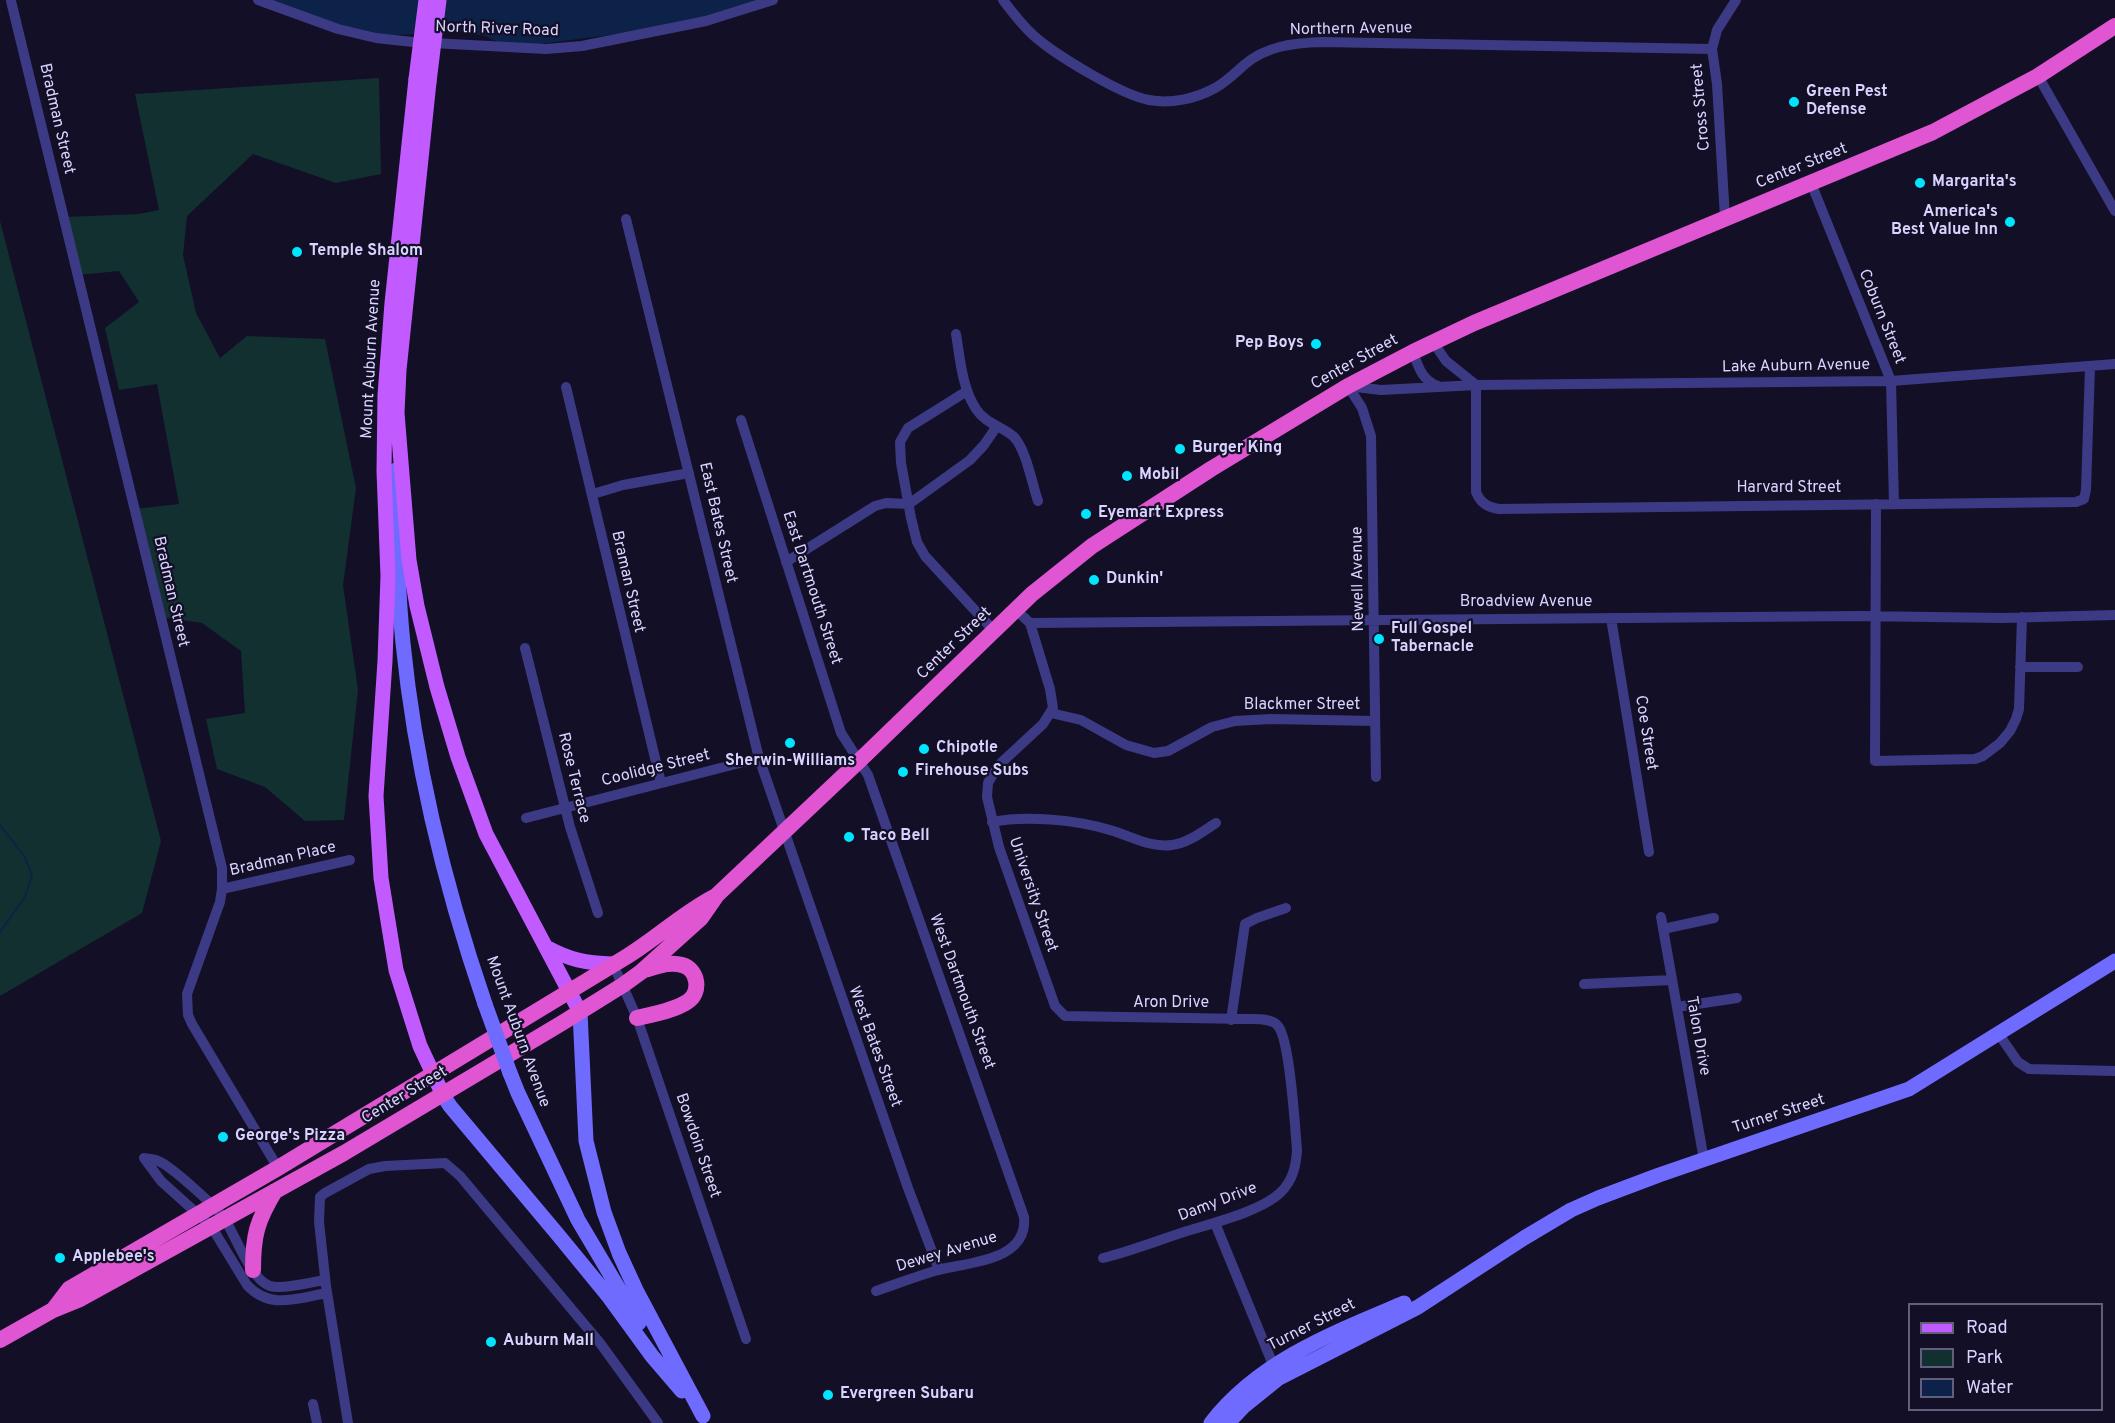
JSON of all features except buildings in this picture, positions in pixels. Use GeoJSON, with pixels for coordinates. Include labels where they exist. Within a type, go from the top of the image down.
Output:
{"type":"FeatureCollection","features":[{"type":"Feature","properties":{"kind":"highway","name":"Center Street"},"geometry":{"type":"LineString","coordinates":[[0,1340],[217,1223],[443,1095],[622,985],[701,918],[717,895],[1032,594],[1120,526],[1271,432],[1348,386],[1433,342],[1566,284],[1933,132],[2038,76],[2115,26]]}},
{"type":"Feature","properties":{"kind":"highway","name":"Center Street"},"geometry":{"type":"LineString","coordinates":[[53,1310],[69,1289],[278,1168],[410,1088],[648,943],[694,907],[717,895]]}},
{"type":"Feature","properties":{"kind":"highway"},"geometry":{"type":"LineString","coordinates":[[637,1018],[672,1009],[687,1002],[696,992],[697,983],[688,968],[672,963],[640,972]]}},
{"type":"Feature","properties":{"kind":"highway"},"geometry":{"type":"LineString","coordinates":[[253,1270],[255,1233],[274,1191]]}},
{"type":"Feature","properties":{"kind":"main road","name":"Mount Auburn Avenue"},"geometry":{"type":"LineString","coordinates":[[426,0],[397,413],[396,502],[401,612],[411,699],[424,777],[450,893],[485,1004],[518,1093],[578,1220],[639,1324],[706,1419]]}},
{"type":"Feature","properties":{"kind":"main road","name":"Mount Auburn Avenue"},"geometry":{"type":"LineString","coordinates":[[401,612],[387,540],[384,471],[385,395],[392,303],[422,80],[439,0]]}},
{"type":"Feature","properties":{"kind":"main road"},"geometry":{"type":"LineString","coordinates":[[397,413],[409,560],[417,606],[437,687],[458,757],[486,834],[580,1012],[586,1141],[604,1212],[636,1290],[706,1419]]}},
{"type":"Feature","properties":{"kind":"main road"},"geometry":{"type":"LineString","coordinates":[[387,540],[385,661],[377,764],[377,842],[382,890],[396,970],[420,1046],[450,1106],[602,1289],[652,1356],[706,1419]]}},
{"type":"Feature","properties":{"kind":"main road"},"geometry":{"type":"LineString","coordinates":[[546,947],[572,960],[613,964]]}},
{"type":"Feature","properties":{"kind":"main road","name":"Turner Street"},"geometry":{"type":"LineString","coordinates":[[1228,1423],[1276,1372],[1325,1337],[1362,1320],[1446,1288],[1571,1210],[1624,1188],[1774,1134],[1901,1092],[2115,961]]}},
{"type":"Feature","properties":{"kind":"main road"},"geometry":{"type":"LineString","coordinates":[[410,1088],[418,1076],[420,1046]]}},
{"type":"Feature","properties":{"kind":"main road","name":"Turner Street"},"geometry":{"type":"LineString","coordinates":[[1211,1423],[1226,1404],[1251,1381],[1276,1372]]}},
{"type":"Feature","properties":{"kind":"street"},"geometry":{"type":"LineString","coordinates":[[0,8],[12,0]]}},
{"type":"Feature","properties":{"kind":"street","name":"Bradman Street"},"geometry":{"type":"LineString","coordinates":[[12,0],[222,868],[220,902],[187,994],[188,1015],[278,1168]]}},
{"type":"Feature","properties":{"kind":"street","name":"North River Road"},"geometry":{"type":"LineString","coordinates":[[258,0],[338,29],[376,38],[546,49],[582,45],[677,27],[736,13],[773,0]]}},
{"type":"Feature","properties":{"kind":"street","name":"Northern Avenue"},"geometry":{"type":"LineString","coordinates":[[1002,0],[1027,30],[1064,56],[1127,92],[1149,100],[1162,101],[1194,97],[1215,88],[1251,60],[1268,50],[1289,44],[1322,42],[1712,49]]}},
{"type":"Feature","properties":{"kind":"street","name":"Cross Street"},"geometry":{"type":"LineString","coordinates":[[1725,218],[1717,84],[1712,49],[1717,30],[1736,0]]}},
{"type":"Feature","properties":{"kind":"street"},"geometry":{"type":"LineString","coordinates":[[2038,76],[2115,211]]}},
{"type":"Feature","properties":{"kind":"street","name":"Coburn Street"},"geometry":{"type":"LineString","coordinates":[[1811,183],[1891,381],[1894,504]]}},
{"type":"Feature","properties":{"kind":"street","name":"East Bates Street"},"geometry":{"type":"LineString","coordinates":[[626,219],[735,666],[759,758],[785,832]]}},
{"type":"Feature","properties":{"kind":"street"},"geometry":{"type":"LineString","coordinates":[[956,334],[967,391],[982,417],[1015,437],[1023,451],[1038,501]]}},
{"type":"Feature","properties":{"kind":"street"},"geometry":{"type":"LineString","coordinates":[[1433,342],[1446,361],[1476,385]]}},
{"type":"Feature","properties":{"kind":"street"},"geometry":{"type":"LineString","coordinates":[[1413,352],[1426,380],[1441,388]]}},
{"type":"Feature","properties":{"kind":"street","name":"Lake Auburn Avenue"},"geometry":{"type":"LineString","coordinates":[[1348,386],[1381,390],[1476,385],[1891,381],[2115,364]]}},
{"type":"Feature","properties":{"kind":"street","name":"Harvard Street"},"geometry":{"type":"LineString","coordinates":[[1476,385],[1476,492],[1483,504],[1499,509],[2081,502],[2086,490],[2090,367]]}},
{"type":"Feature","properties":{"kind":"street","name":"Newell Avenue"},"geometry":{"type":"LineString","coordinates":[[1348,386],[1362,408],[1371,436],[1376,777]]}},
{"type":"Feature","properties":{"kind":"street","name":"Braman Street"},"geometry":{"type":"LineString","coordinates":[[566,387],[661,783]]}},
{"type":"Feature","properties":{"kind":"street"},"geometry":{"type":"LineString","coordinates":[[967,391],[908,428],[900,442],[901,463],[917,542],[925,556],[994,631]]}},
{"type":"Feature","properties":{"kind":"street","name":"East Dartmouth Street"},"geometry":{"type":"LineString","coordinates":[[741,420],[841,733],[858,762]]}},
{"type":"Feature","properties":{"kind":"street"},"geometry":{"type":"LineString","coordinates":[[786,562],[875,506],[886,503],[909,504],[970,460],[997,426]]}},
{"type":"Feature","properties":{"kind":"street"},"geometry":{"type":"LineString","coordinates":[[593,494],[623,485],[689,473]]}},
{"type":"Feature","properties":{"kind":"street"},"geometry":{"type":"LineString","coordinates":[[1876,504],[1875,761],[1975,759],[2000,743],[2010,731],[2019,709],[2022,617]]}},
{"type":"Feature","properties":{"kind":"street"},"geometry":{"type":"LineString","coordinates":[[1016,610],[1030,623],[1053,699],[1052,713]]}},
{"type":"Feature","properties":{"kind":"street","name":"Broadview Avenue"},"geometry":{"type":"LineString","coordinates":[[1030,623],[2115,615]]}},
{"type":"Feature","properties":{"kind":"street","name":"Coe Street"},"geometry":{"type":"LineString","coordinates":[[1611,618],[1649,852]]}},
{"type":"Feature","properties":{"kind":"street","name":"Rose Terrace"},"geometry":{"type":"LineString","coordinates":[[525,648],[565,808],[598,913]]}},
{"type":"Feature","properties":{"kind":"street"},"geometry":{"type":"LineString","coordinates":[[2020,667],[2078,667]]}},
{"type":"Feature","properties":{"kind":"street","name":"Blackmer Street"},"geometry":{"type":"LineString","coordinates":[[1052,713],[1081,720],[1126,745],[1154,753],[1168,752],[1212,727],[1235,721],[1271,719],[1375,721]]}},
{"type":"Feature","properties":{"kind":"street","name":"University Street"},"geometry":{"type":"LineString","coordinates":[[1052,713],[1001,763],[989,781],[987,797],[992,822],[1052,1000],[1062,1015]]}},
{"type":"Feature","properties":{"kind":"street","name":"Coolidge Street"},"geometry":{"type":"LineString","coordinates":[[526,818],[759,758]]}},
{"type":"Feature","properties":{"kind":"street","name":"West Dartmouth Street"},"geometry":{"type":"LineString","coordinates":[[858,762],[868,776],[976,1078],[1024,1217],[1025,1226],[1022,1236]]}},
{"type":"Feature","properties":{"kind":"street"},"geometry":{"type":"LineString","coordinates":[[992,822],[1022,819],[1089,825],[1157,846],[1184,842],[1216,823]]}},
{"type":"Feature","properties":{"kind":"street","name":"West Bates Street"},"geometry":{"type":"LineString","coordinates":[[785,832],[908,1188],[939,1270]]}},
{"type":"Feature","properties":{"kind":"street","name":"Bradman Place"},"geometry":{"type":"LineString","coordinates":[[222,889],[350,860]]}},
{"type":"Feature","properties":{"kind":"street"},"geometry":{"type":"LineString","coordinates":[[1231,1020],[1245,924],[1286,908]]}},
{"type":"Feature","properties":{"kind":"street","name":"Talon Drive"},"geometry":{"type":"LineString","coordinates":[[1661,918],[1704,1160]]}},
{"type":"Feature","properties":{"kind":"street"},"geometry":{"type":"LineString","coordinates":[[1663,930],[1714,918]]}},
{"type":"Feature","properties":{"kind":"street","name":"Bowdoin Street"},"geometry":{"type":"LineString","coordinates":[[613,964],[637,1018],[746,1339]]}},
{"type":"Feature","properties":{"kind":"street"},"geometry":{"type":"LineString","coordinates":[[1584,984],[1672,980]]}},
{"type":"Feature","properties":{"kind":"street"},"geometry":{"type":"LineString","coordinates":[[1677,1007],[1737,998]]}},
{"type":"Feature","properties":{"kind":"street","name":"Aron Drive"},"geometry":{"type":"LineString","coordinates":[[1062,1015],[1260,1020],[1274,1022],[1278,1026]]}},
{"type":"Feature","properties":{"kind":"street","name":"Damy Drive"},"geometry":{"type":"LineString","coordinates":[[1103,1258],[1215,1223],[1267,1202],[1279,1194],[1292,1176],[1297,1150],[1284,1037],[1278,1026]]}},
{"type":"Feature","properties":{"kind":"street"},"geometry":{"type":"LineString","coordinates":[[1998,1033],[2018,1062],[2029,1069],[2115,1071]]}},
{"type":"Feature","properties":{"kind":"street"},"geometry":{"type":"LineString","coordinates":[[325,1280],[275,1287],[263,1282],[217,1223],[198,1214],[161,1181],[144,1158],[159,1161],[213,1205],[217,1223],[247,1285],[262,1298],[284,1300],[327,1293]]}},
{"type":"Feature","properties":{"kind":"street"},"geometry":{"type":"LineString","coordinates":[[348,1423],[325,1280],[319,1222],[320,1197],[369,1169],[445,1163],[460,1176],[600,1343],[658,1423]]}},
{"type":"Feature","properties":{"kind":"street"},"geometry":{"type":"LineString","coordinates":[[1215,1223],[1276,1372]]}},
{"type":"Feature","properties":{"kind":"street","name":"Dewey Avenue"},"geometry":{"type":"LineString","coordinates":[[876,1292],[939,1270],[991,1257],[1011,1249],[1022,1236]]}},
{"type":"Feature","properties":{"kind":"street"},"geometry":{"type":"LineString","coordinates":[[313,1404],[317,1423]]}},
{"type":"Feature","properties":{"kind":"green space"},"geometry":{"type":"Polygon","coordinates":[[[379,78],[381,174],[336,183],[253,154],[187,216],[183,255],[196,313],[220,358],[247,336],[325,339],[356,488],[343,585],[358,690],[344,820],[305,821],[265,787],[217,769],[206,719],[245,713],[241,651],[202,623],[160,617],[135,509],[179,504],[157,384],[119,390],[105,328],[139,302],[119,271],[78,275],[64,217],[139,214],[159,210],[135,94],[379,78]]]}},
{"type":"Feature","properties":{"kind":"green space"},"geometry":{"type":"Polygon","coordinates":[[[0,221],[161,841],[142,913],[0,996],[0,221]]]}},
{"type":"Feature","properties":{"kind":"water"},"geometry":{"type":"Polygon","coordinates":[[[270,0],[773,0],[680,26],[540,44],[500,43],[485,36],[459,32],[398,35],[363,33],[270,0]]]}},
{"type":"Feature","properties":{"kind":"waterway"},"geometry":{"type":"LineString","coordinates":[[0,825],[24,856],[32,875],[25,897],[0,932]]}},
{"type":"Feature","properties":{"kind":"place","name":"Green Pest Defense"},"geometry":{"type":"Point","coordinates":[1794,102]}},
{"type":"Feature","properties":{"kind":"place","name":"Margarita's"},"geometry":{"type":"Point","coordinates":[1920,183]}},
{"type":"Feature","properties":{"kind":"place","name":"America's Best Value Inn"},"geometry":{"type":"Point","coordinates":[2010,222]}},
{"type":"Feature","properties":{"kind":"place","name":"Temple Shalom"},"geometry":{"type":"Point","coordinates":[297,252]}},
{"type":"Feature","properties":{"kind":"place","name":"Pep Boys"},"geometry":{"type":"Point","coordinates":[1316,344]}},
{"type":"Feature","properties":{"kind":"place","name":"Burger King"},"geometry":{"type":"Point","coordinates":[1180,449]}},
{"type":"Feature","properties":{"kind":"place","name":"Mobil"},"geometry":{"type":"Point","coordinates":[1127,476]}},
{"type":"Feature","properties":{"kind":"place","name":"Eyemart Express"},"geometry":{"type":"Point","coordinates":[1086,514]}},
{"type":"Feature","properties":{"kind":"place","name":"Dunkin'"},"geometry":{"type":"Point","coordinates":[1094,580]}},
{"type":"Feature","properties":{"kind":"place","name":"Full Gospel Tabernacle"},"geometry":{"type":"Point","coordinates":[1379,639]}},
{"type":"Feature","properties":{"kind":"place","name":"Sherwin-Williams"},"geometry":{"type":"Point","coordinates":[790,743]}},
{"type":"Feature","properties":{"kind":"place","name":"Chipotle"},"geometry":{"type":"Point","coordinates":[924,749]}},
{"type":"Feature","properties":{"kind":"place","name":"Firehouse Subs"},"geometry":{"type":"Point","coordinates":[903,772]}},
{"type":"Feature","properties":{"kind":"place","name":"Taco Bell"},"geometry":{"type":"Point","coordinates":[849,837]}},
{"type":"Feature","properties":{"kind":"place","name":"George's Pizza"},"geometry":{"type":"Point","coordinates":[223,1137]}},
{"type":"Feature","properties":{"kind":"place","name":"Applebee's"},"geometry":{"type":"Point","coordinates":[60,1258]}},
{"type":"Feature","properties":{"kind":"place","name":"Auburn Mall"},"geometry":{"type":"Point","coordinates":[491,1342]}},
{"type":"Feature","properties":{"kind":"place","name":"Evergreen Subaru"},"geometry":{"type":"Point","coordinates":[828,1395]}}]}
